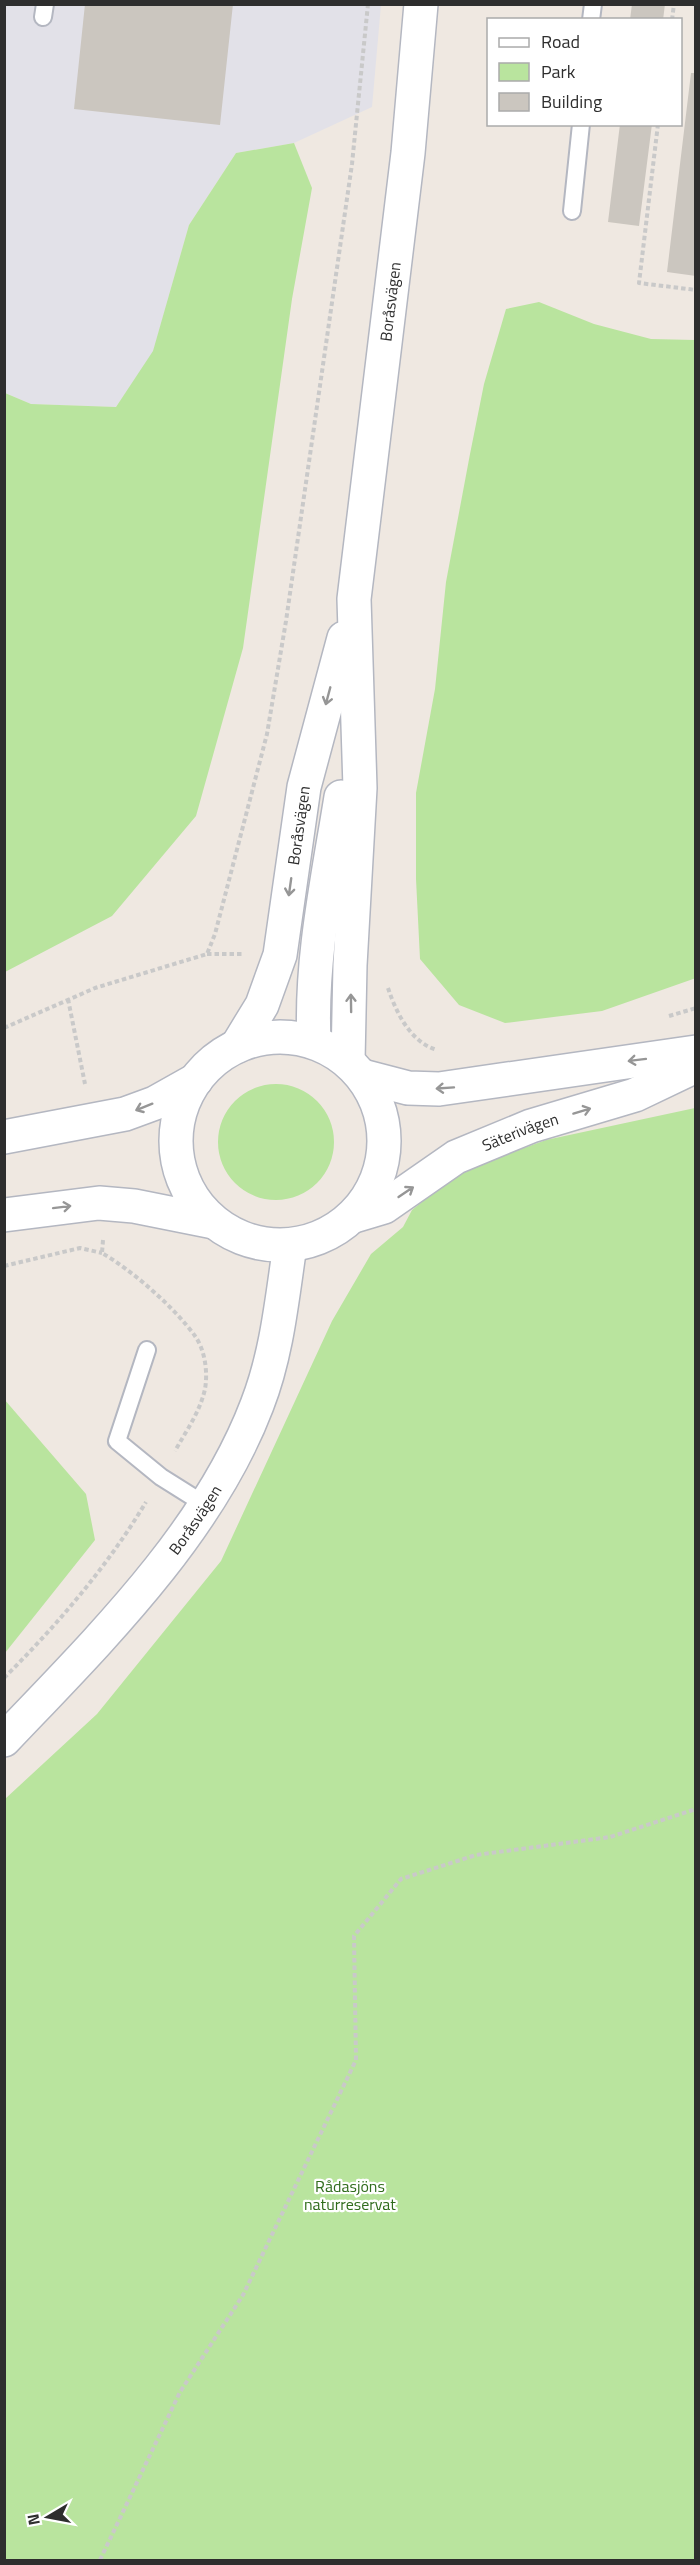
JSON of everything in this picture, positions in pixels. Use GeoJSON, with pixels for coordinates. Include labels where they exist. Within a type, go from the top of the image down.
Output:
{"type":"FeatureCollection","features":[{"type":"Feature","properties":{"kind":"street","name":"Boråsvägen"},"geometry":{"type":"LineString","coordinates":[[355,1069],[350,965],[360,788],[354,599],[408,153],[421,4]]}},
{"type":"Feature","properties":{"kind":"street","name":"Boråsvägen"},"geometry":{"type":"LineString","coordinates":[[237,1046],[262,1005],[280,955],[304,787],[354,599]]}},
{"type":"Feature","properties":{"kind":"street","name":"Boråsvägen"},"geometry":{"type":"LineString","coordinates":[[314,1042],[316,960],[356,713]]}},
{"type":"Feature","properties":{"kind":"street"},"geometry":{"type":"LineString","coordinates":[[355,1069],[380,1110],[385,1148],[382,1167],[375,1184],[366,1201],[354,1216],[324,1236],[290,1245],[265,1244],[242,1239],[214,1222],[189,1192],[177,1154],[179,1115],[196,1080],[207,1066],[237,1046],[276,1036],[314,1042],[355,1069],[408,1088],[439,1089],[696,1052]]}},
{"type":"Feature","properties":{"kind":"street","name":"Säterivägen"},"geometry":{"type":"LineString","coordinates":[[354,1216],[384,1207],[456,1157],[531,1126],[635,1095],[696,1066]]}},
{"type":"Feature","properties":{"kind":"street"},"geometry":{"type":"LineString","coordinates":[[4,1137],[125,1114],[196,1080]]}},
{"type":"Feature","properties":{"kind":"street"},"geometry":{"type":"LineString","coordinates":[[4,1215],[99,1203],[134,1206],[214,1222]]}},
{"type":"Feature","properties":{"kind":"street","name":"Boråsvägen"},"geometry":{"type":"LineString","coordinates":[[4,1740],[145,1588],[232,1462],[257,1404],[275,1345],[290,1245]]}},
{"type":"Feature","properties":{"kind":"lane"},"geometry":{"type":"LineString","coordinates":[[572,211],[580,126]]}},
{"type":"Feature","properties":{"kind":"lane"},"geometry":{"type":"LineString","coordinates":[[147,1350],[117,1442],[161,1477],[204,1504]]}},
{"type":"Feature","properties":{"kind":"path"},"geometry":{"type":"LineString","coordinates":[[207,954],[218,923],[269,722],[352,164],[368,4]]}},
{"type":"Feature","properties":{"kind":"path"},"geometry":{"type":"LineString","coordinates":[[658,126],[639,283],[696,290]]}},
{"type":"Feature","properties":{"kind":"path"},"geometry":{"type":"LineString","coordinates":[[4,1028],[95,988],[207,954],[280,955]]}},
{"type":"Feature","properties":{"kind":"path"},"geometry":{"type":"LineString","coordinates":[[350,965],[382,970],[397,1014],[418,1039],[434,1049],[444,1051]]}},
{"type":"Feature","properties":{"kind":"path"},"geometry":{"type":"LineString","coordinates":[[668,1016],[696,1008]]}},
{"type":"Feature","properties":{"kind":"path"},"geometry":{"type":"LineString","coordinates":[[4,1266],[80,1248],[102,1253]]}},
{"type":"Feature","properties":{"kind":"path"},"geometry":{"type":"LineString","coordinates":[[100,2560],[180,2392],[243,2295],[356,2060],[354,1936],[401,1879],[476,1855],[610,1837],[696,1809]]}},
{"type":"Feature","properties":{"kind":"shaded area"},"geometry":{"type":"Polygon","coordinates":[[[5,5],[381,5],[372,107],[294,143],[236,153],[189,225],[153,352],[116,407],[31,404],[5,393],[5,5]]]}},
{"type":"Feature","properties":{"kind":"green space"},"geometry":{"type":"Polygon","coordinates":[[[294,143],[312,188],[292,299],[243,648],[196,816],[112,916],[5,972],[5,393],[31,404],[116,407],[153,351],[189,225],[236,153],[294,143]]]}},
{"type":"Feature","properties":{"kind":"green space"},"geometry":{"type":"Polygon","coordinates":[[[539,302],[594,324],[651,339],[695,340],[696,978],[602,1011],[505,1023],[459,1005],[420,959],[416,879],[416,793],[435,689],[446,582],[484,384],[506,309],[539,302]]]}},
{"type":"Feature","properties":{"kind":"green space"},"geometry":{"type":"Polygon","coordinates":[[[276,1084],[298,1089],[317,1101],[329,1120],[334,1142],[329,1164],[317,1183],[298,1195],[276,1200],[254,1195],[235,1183],[223,1164],[218,1142],[223,1120],[235,1101],[254,1089],[276,1084]]]}},
{"type":"Feature","properties":{"kind":"green space","name":"Rådasjöns naturreservat"},"geometry":{"type":"Polygon","coordinates":[[[695,1108],[695,2560],[5,2560],[5,1799],[97,1714],[221,1561],[332,1321],[371,1254],[403,1227],[412,1210],[460,1171],[546,1140],[695,1108]]]}},
{"type":"Feature","properties":{"kind":"green space"},"geometry":{"type":"Polygon","coordinates":[[[4,1399],[86,1494],[95,1540],[5,1653],[4,1399]]]}},
{"type":"Feature","properties":{"kind":"building"},"geometry":{"type":"Polygon","coordinates":[[[85,4],[233,4],[220,125],[74,109],[85,4]]]}},
{"type":"Feature","properties":{"kind":"building"},"geometry":{"type":"Polygon","coordinates":[[[632,4],[665,4],[663,18],[630,18],[632,4]]]}},
{"type":"Feature","properties":{"kind":"building"},"geometry":{"type":"Polygon","coordinates":[[[691,73],[696,73],[696,276],[667,272],[691,73]]]}},
{"type":"Feature","properties":{"kind":"building"},"geometry":{"type":"Polygon","coordinates":[[[620,126],[652,126],[639,226],[608,222],[620,126]]]}}]}
